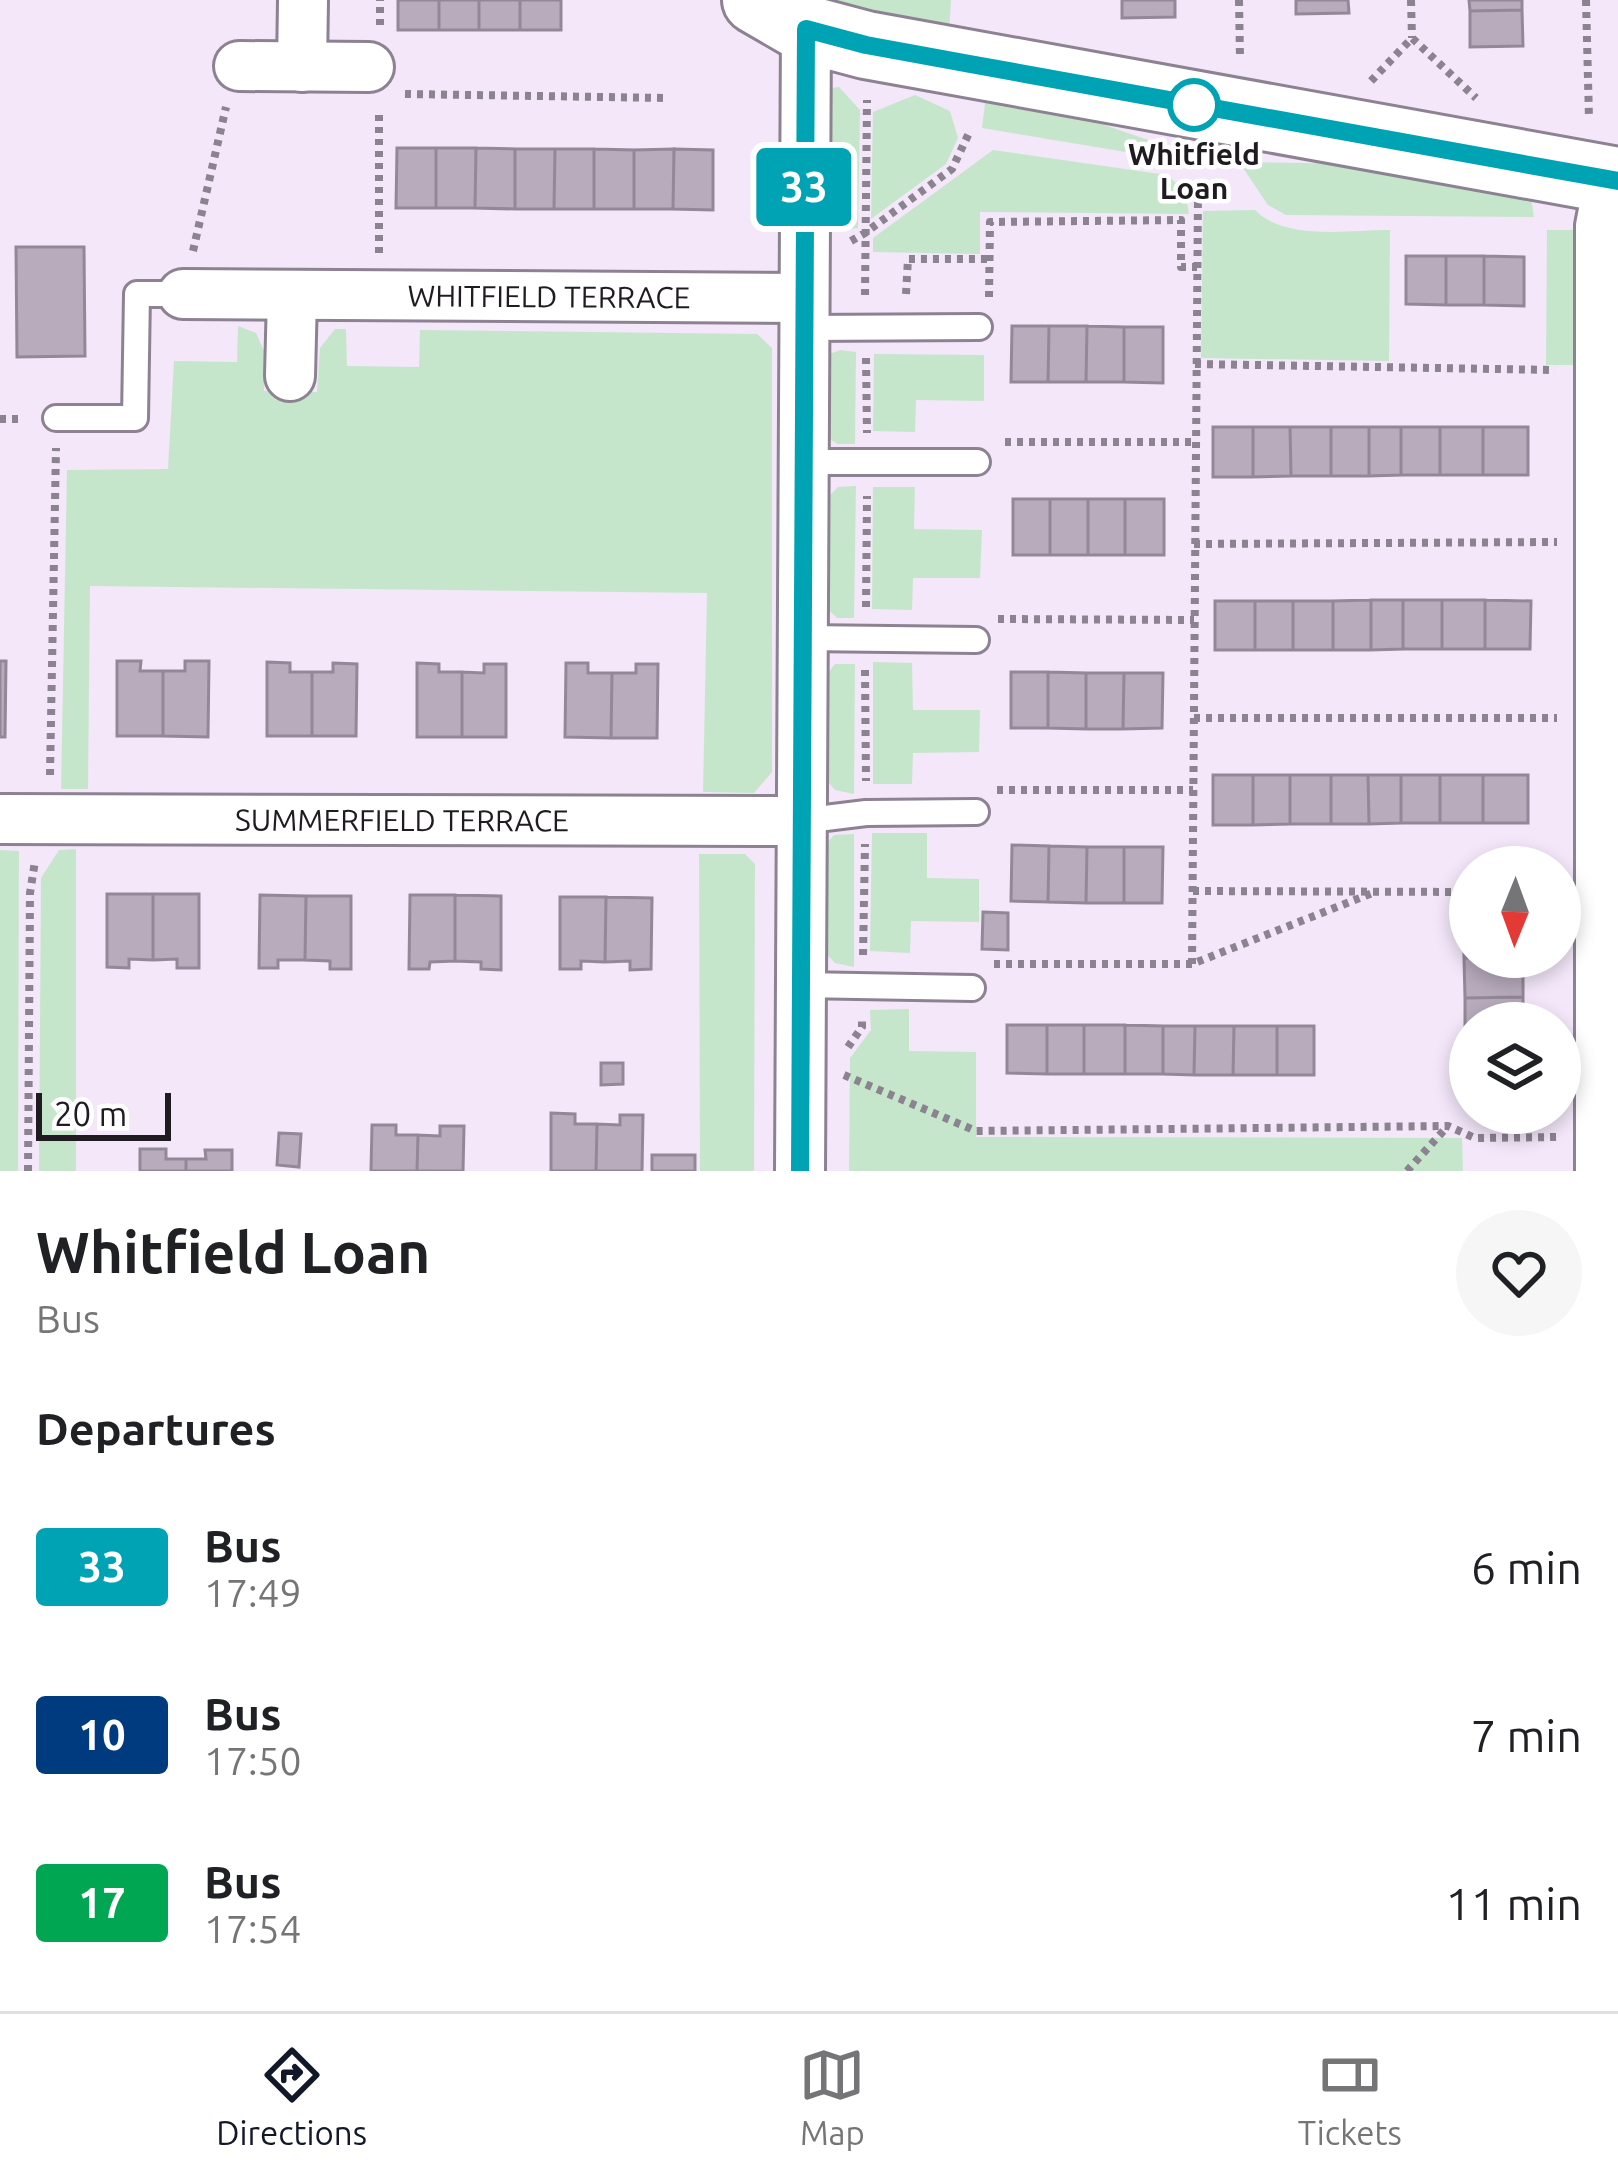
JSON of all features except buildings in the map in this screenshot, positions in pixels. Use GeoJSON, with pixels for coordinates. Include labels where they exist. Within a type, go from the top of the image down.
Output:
{"type":"FeatureCollection","features":[{"type":"Feature","properties":{"kind":"street"},"geometry":{"type":"LineString","coordinates":[[302,67],[303,0]]}},
{"type":"Feature","properties":{"kind":"street"},"geometry":{"type":"LineString","coordinates":[[800,1171],[804,292],[781,15],[866,45],[970,64],[1605,160],[1600,226],[1600,718],[1609,1020],[1600,1154]]}},
{"type":"Feature","properties":{"kind":"street"},"geometry":{"type":"LineString","coordinates":[[239,66],[382,75]]}},
{"type":"Feature","properties":{"kind":"street","name":"WHITFIELD TERRACE"},"geometry":{"type":"LineString","coordinates":[[183,295],[804,292]]}},
{"type":"Feature","properties":{"kind":"street"},"geometry":{"type":"LineString","coordinates":[[290,376],[292,296]]}},
{"type":"Feature","properties":{"kind":"street","name":"SUMMERFIELD TERRACE"},"geometry":{"type":"LineString","coordinates":[[21,819],[801,821]]}},
{"type":"Feature","properties":{"kind":"lane"},"geometry":{"type":"LineString","coordinates":[[804,292],[979,327]]}},
{"type":"Feature","properties":{"kind":"lane"},"geometry":{"type":"LineString","coordinates":[[56,418],[135,418],[136,294],[183,295]]}},
{"type":"Feature","properties":{"kind":"lane"},"geometry":{"type":"LineString","coordinates":[[802,462],[977,462]]}},
{"type":"Feature","properties":{"kind":"lane"},"geometry":{"type":"LineString","coordinates":[[803,638],[976,640]]}},
{"type":"Feature","properties":{"kind":"lane"},"geometry":{"type":"LineString","coordinates":[[801,821],[866,813],[976,812]]}},
{"type":"Feature","properties":{"kind":"lane"},"geometry":{"type":"LineString","coordinates":[[800,986],[972,988]]}},
{"type":"Feature","properties":{"kind":"path"},"geometry":{"type":"LineString","coordinates":[[378,296],[380,0]]}},
{"type":"Feature","properties":{"kind":"path"},"geometry":{"type":"LineString","coordinates":[[1239,0],[1240,59]]}},
{"type":"Feature","properties":{"kind":"path"},"geometry":{"type":"LineString","coordinates":[[1411,0],[1412,38],[1478,101]]}},
{"type":"Feature","properties":{"kind":"path"},"geometry":{"type":"LineString","coordinates":[[1586,0],[1605,160]]}},
{"type":"Feature","properties":{"kind":"path"},"geometry":{"type":"LineString","coordinates":[[1370,82],[1412,38]]}},
{"type":"Feature","properties":{"kind":"path"},"geometry":{"type":"LineString","coordinates":[[183,295],[239,66]]}},
{"type":"Feature","properties":{"kind":"path"},"geometry":{"type":"LineString","coordinates":[[382,75],[668,98]]}},
{"type":"Feature","properties":{"kind":"path"},"geometry":{"type":"LineString","coordinates":[[804,292],[832,250],[866,233],[952,170],[969,133]]}},
{"type":"Feature","properties":{"kind":"path"},"geometry":{"type":"LineString","coordinates":[[1192,964],[1198,193]]}},
{"type":"Feature","properties":{"kind":"path"},"geometry":{"type":"LineString","coordinates":[[979,327],[988,328],[990,222],[1181,220],[1180,266],[1197,267]]}},
{"type":"Feature","properties":{"kind":"path"},"geometry":{"type":"LineString","coordinates":[[865,294],[908,294],[908,259],[989,259]]}},
{"type":"Feature","properties":{"kind":"path"},"geometry":{"type":"LineString","coordinates":[[1195,364],[1599,371]]}},
{"type":"Feature","properties":{"kind":"path"},"geometry":{"type":"LineString","coordinates":[[28,1171],[30,892],[21,819],[50,770],[56,418]]}},
{"type":"Feature","properties":{"kind":"path"},"geometry":{"type":"LineString","coordinates":[[977,462],[977,442],[1195,442]]}},
{"type":"Feature","properties":{"kind":"path"},"geometry":{"type":"LineString","coordinates":[[1195,544],[1600,542]]}},
{"type":"Feature","properties":{"kind":"path"},"geometry":{"type":"LineString","coordinates":[[976,640],[977,619],[1194,620]]}},
{"type":"Feature","properties":{"kind":"path"},"geometry":{"type":"LineString","coordinates":[[1194,718],[1600,718]]}},
{"type":"Feature","properties":{"kind":"path"},"geometry":{"type":"LineString","coordinates":[[976,812],[976,790],[1193,790]]}},
{"type":"Feature","properties":{"kind":"path"},"geometry":{"type":"LineString","coordinates":[[1192,891],[1449,892]]}},
{"type":"Feature","properties":{"kind":"path"},"geometry":{"type":"LineString","coordinates":[[972,988],[974,964],[1192,964],[1375,892]]}},
{"type":"Feature","properties":{"kind":"path"},"geometry":{"type":"LineString","coordinates":[[842,1074],[976,1132],[1448,1126],[1475,1138],[1600,1154]]}},
{"type":"Feature","properties":{"kind":"path"},"geometry":{"type":"LineString","coordinates":[[1407,1171],[1448,1126]]}},
{"type":"Feature","properties":{"kind":"green space"},"geometry":{"type":"Polygon","coordinates":[[[794,0],[951,0],[949,33],[794,0]]]}},
{"type":"Feature","properties":{"kind":"green space"},"geometry":{"type":"Polygon","coordinates":[[[839,87],[860,110],[858,228],[824,232],[825,89],[839,87]]]}},
{"type":"Feature","properties":{"kind":"green space"},"geometry":{"type":"Polygon","coordinates":[[[915,95],[950,111],[958,138],[946,164],[871,219],[873,112],[915,95]]]}},
{"type":"Feature","properties":{"kind":"green space"},"geometry":{"type":"Polygon","coordinates":[[[986,95],[1047,105],[1148,140],[1144,155],[982,128],[986,95]]]}},
{"type":"Feature","properties":{"kind":"green space"},"geometry":{"type":"Polygon","coordinates":[[[993,150],[1167,175],[1185,191],[1189,214],[980,212],[980,254],[873,252],[873,238],[993,150]]]}},
{"type":"Feature","properties":{"kind":"green space"},"geometry":{"type":"Polygon","coordinates":[[[1239,162],[1366,164],[1531,198],[1534,217],[1286,215],[1268,205],[1239,162]]]}},
{"type":"Feature","properties":{"kind":"green space"},"geometry":{"type":"Polygon","coordinates":[[[1255,210],[1268,220],[1300,230],[1390,230],[1389,361],[1201,358],[1203,211],[1255,210]]]}},
{"type":"Feature","properties":{"kind":"green space"},"geometry":{"type":"Polygon","coordinates":[[[1547,230],[1577,230],[1579,365],[1546,365],[1547,230]]]}},
{"type":"Feature","properties":{"kind":"green space"},"geometry":{"type":"Polygon","coordinates":[[[238,326],[256,333],[264,351],[264,391],[317,392],[320,348],[335,329],[346,329],[347,366],[419,367],[420,330],[757,334],[772,348],[772,772],[754,793],[703,792],[707,593],[90,586],[88,789],[61,789],[67,470],[168,469],[174,361],[237,362],[238,326]]]}},
{"type":"Feature","properties":{"kind":"green space"},"geometry":{"type":"Polygon","coordinates":[[[840,350],[856,352],[855,444],[838,444],[826,437],[824,356],[840,350]]]}},
{"type":"Feature","properties":{"kind":"green space"},"geometry":{"type":"Polygon","coordinates":[[[874,354],[984,355],[984,401],[916,400],[915,432],[873,431],[874,354]]]}},
{"type":"Feature","properties":{"kind":"green space"},"geometry":{"type":"Polygon","coordinates":[[[856,486],[854,618],[837,618],[823,605],[824,501],[838,487],[856,486]]]}},
{"type":"Feature","properties":{"kind":"green space"},"geometry":{"type":"Polygon","coordinates":[[[873,487],[915,487],[914,529],[982,530],[980,578],[913,578],[912,610],[872,609],[873,487]]]}},
{"type":"Feature","properties":{"kind":"green space"},"geometry":{"type":"Polygon","coordinates":[[[873,662],[912,663],[913,710],[980,710],[979,752],[913,753],[912,784],[873,784],[873,662]]]}},
{"type":"Feature","properties":{"kind":"green space"},"geometry":{"type":"Polygon","coordinates":[[[835,664],[855,664],[854,794],[835,790],[823,776],[823,679],[835,664]]]}},
{"type":"Feature","properties":{"kind":"green space"},"geometry":{"type":"Polygon","coordinates":[[[872,833],[927,833],[927,878],[979,879],[979,922],[911,921],[910,953],[870,951],[872,833]]]}},
{"type":"Feature","properties":{"kind":"green space"},"geometry":{"type":"Polygon","coordinates":[[[854,834],[854,967],[835,963],[821,948],[823,848],[834,835],[854,834]]]}},
{"type":"Feature","properties":{"kind":"green space"},"geometry":{"type":"Polygon","coordinates":[[[76,849],[76,1171],[39,1171],[41,878],[59,850],[76,849]]]}},
{"type":"Feature","properties":{"kind":"green space"},"geometry":{"type":"Polygon","coordinates":[[[0,850],[19,851],[18,1171],[0,1171],[0,850]]]}},
{"type":"Feature","properties":{"kind":"green space"},"geometry":{"type":"Polygon","coordinates":[[[699,854],[745,854],[755,864],[754,1171],[700,1171],[699,854]]]}},
{"type":"Feature","properties":{"kind":"green space"},"geometry":{"type":"Polygon","coordinates":[[[909,1009],[909,1051],[976,1052],[976,1137],[1462,1138],[1463,1171],[849,1171],[850,1058],[871,1030],[870,1010],[909,1009]]]}},
{"type":"Feature","properties":{"kind":"bus line","name":"33"},"geometry":{"type":"LineString","coordinates":[[800,1171],[806,29],[866,45],[1618,181]]}},
{"type":"Feature","properties":{"kind":"place","name":"Whitfield Loan"},"geometry":{"type":"Point","coordinates":[1194,105]}}]}
